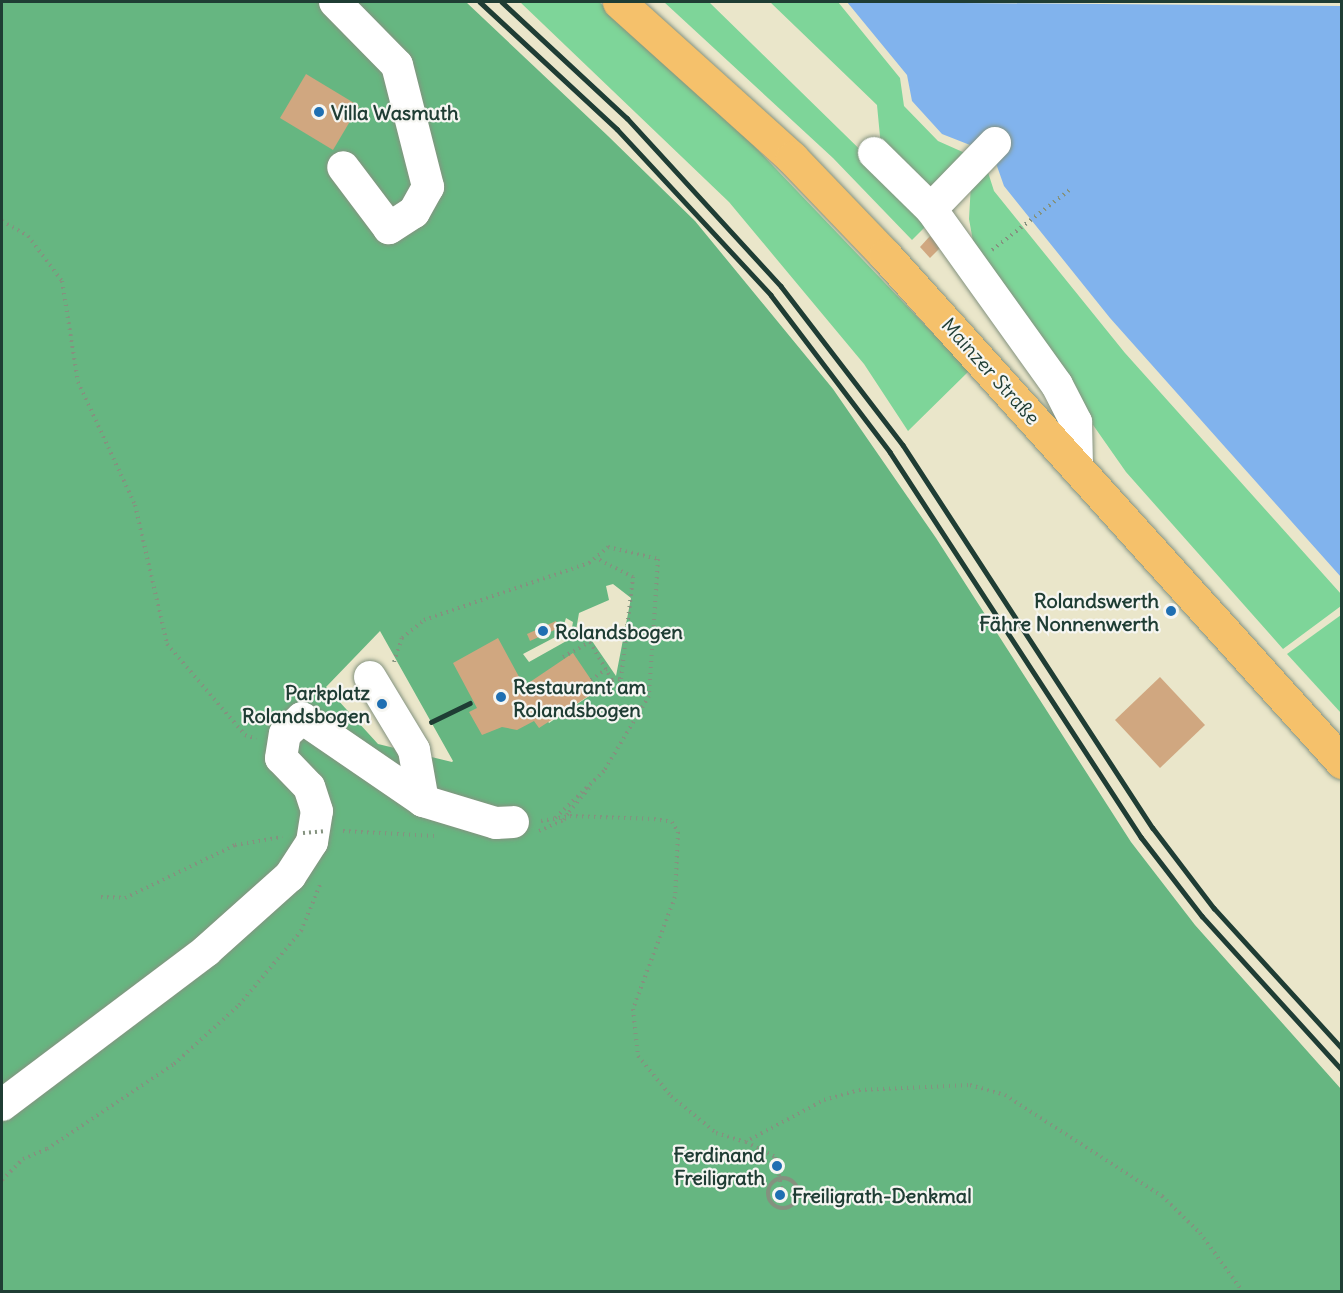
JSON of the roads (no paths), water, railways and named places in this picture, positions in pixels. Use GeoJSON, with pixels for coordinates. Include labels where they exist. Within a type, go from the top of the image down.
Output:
{"type":"FeatureCollection","features":[{"type":"Feature","properties":{"kind":"main road","name":"Mainzer Straße"},"geometry":{"type":"LineString","coordinates":[[619,2],[792,158],[1077,467],[1341,762]]}},
{"type":"Feature","properties":{"kind":"lane"},"geometry":{"type":"LineString","coordinates":[[335,2],[397,65],[428,188],[414,212],[389,228],[343,167]]}},
{"type":"Feature","properties":{"kind":"lane"},"geometry":{"type":"LineString","coordinates":[[931,209],[994,144]]}},
{"type":"Feature","properties":{"kind":"lane"},"geometry":{"type":"LineString","coordinates":[[874,153],[931,209],[970,267],[1057,385],[1076,422],[1077,467]]}},
{"type":"Feature","properties":{"kind":"lane"},"geometry":{"type":"LineString","coordinates":[[382,674],[414,750],[423,801]]}},
{"type":"Feature","properties":{"kind":"lane"},"geometry":{"type":"LineString","coordinates":[[2,1105],[206,951],[290,876],[312,842],[317,811],[309,787],[281,758],[285,734],[302,718],[423,801],[496,823],[513,822]]}},
{"type":"Feature","properties":{"kind":"water"},"geometry":{"type":"Polygon","coordinates":[[[847,2],[1341,6],[1341,577],[1110,318],[1004,186],[986,135],[970,145],[942,134],[912,101],[907,75],[847,2]]]}},
{"type":"Feature","properties":{"kind":"railway"},"geometry":{"type":"LineString","coordinates":[[480,2],[617,129],[771,295],[890,452],[1141,837],[1202,916],[1342,1070]]}},
{"type":"Feature","properties":{"kind":"railway"},"geometry":{"type":"LineString","coordinates":[[502,2],[627,118],[781,286],[903,445],[1153,828],[1214,908],[1342,1048]]}},
{"type":"Feature","properties":{"kind":"railway"},"geometry":{"type":"LineString","coordinates":[[431,722],[470,703]]}},
{"type":"Feature","properties":{"kind":"place","name":"Villa Wasmuth"},"geometry":{"type":"Point","coordinates":[319,112]}},
{"type":"Feature","properties":{"kind":"place","name":"Rolandswerth Fähre Nonnenwerth"},"geometry":{"type":"Point","coordinates":[1171,611]}},
{"type":"Feature","properties":{"kind":"place","name":"Rolandsbogen"},"geometry":{"type":"Point","coordinates":[543,631]}},
{"type":"Feature","properties":{"kind":"place","name":"Restaurant am Rolandsbogen"},"geometry":{"type":"Point","coordinates":[501,697]}},
{"type":"Feature","properties":{"kind":"place","name":"Parkplatz Rolandsbogen"},"geometry":{"type":"Point","coordinates":[382,704]}},
{"type":"Feature","properties":{"kind":"place","name":"Ferdinand Freiligrath"},"geometry":{"type":"Point","coordinates":[777,1166]}},
{"type":"Feature","properties":{"kind":"place","name":"Freiligrath-Denkmal"},"geometry":{"type":"Point","coordinates":[780,1195]}}]}
